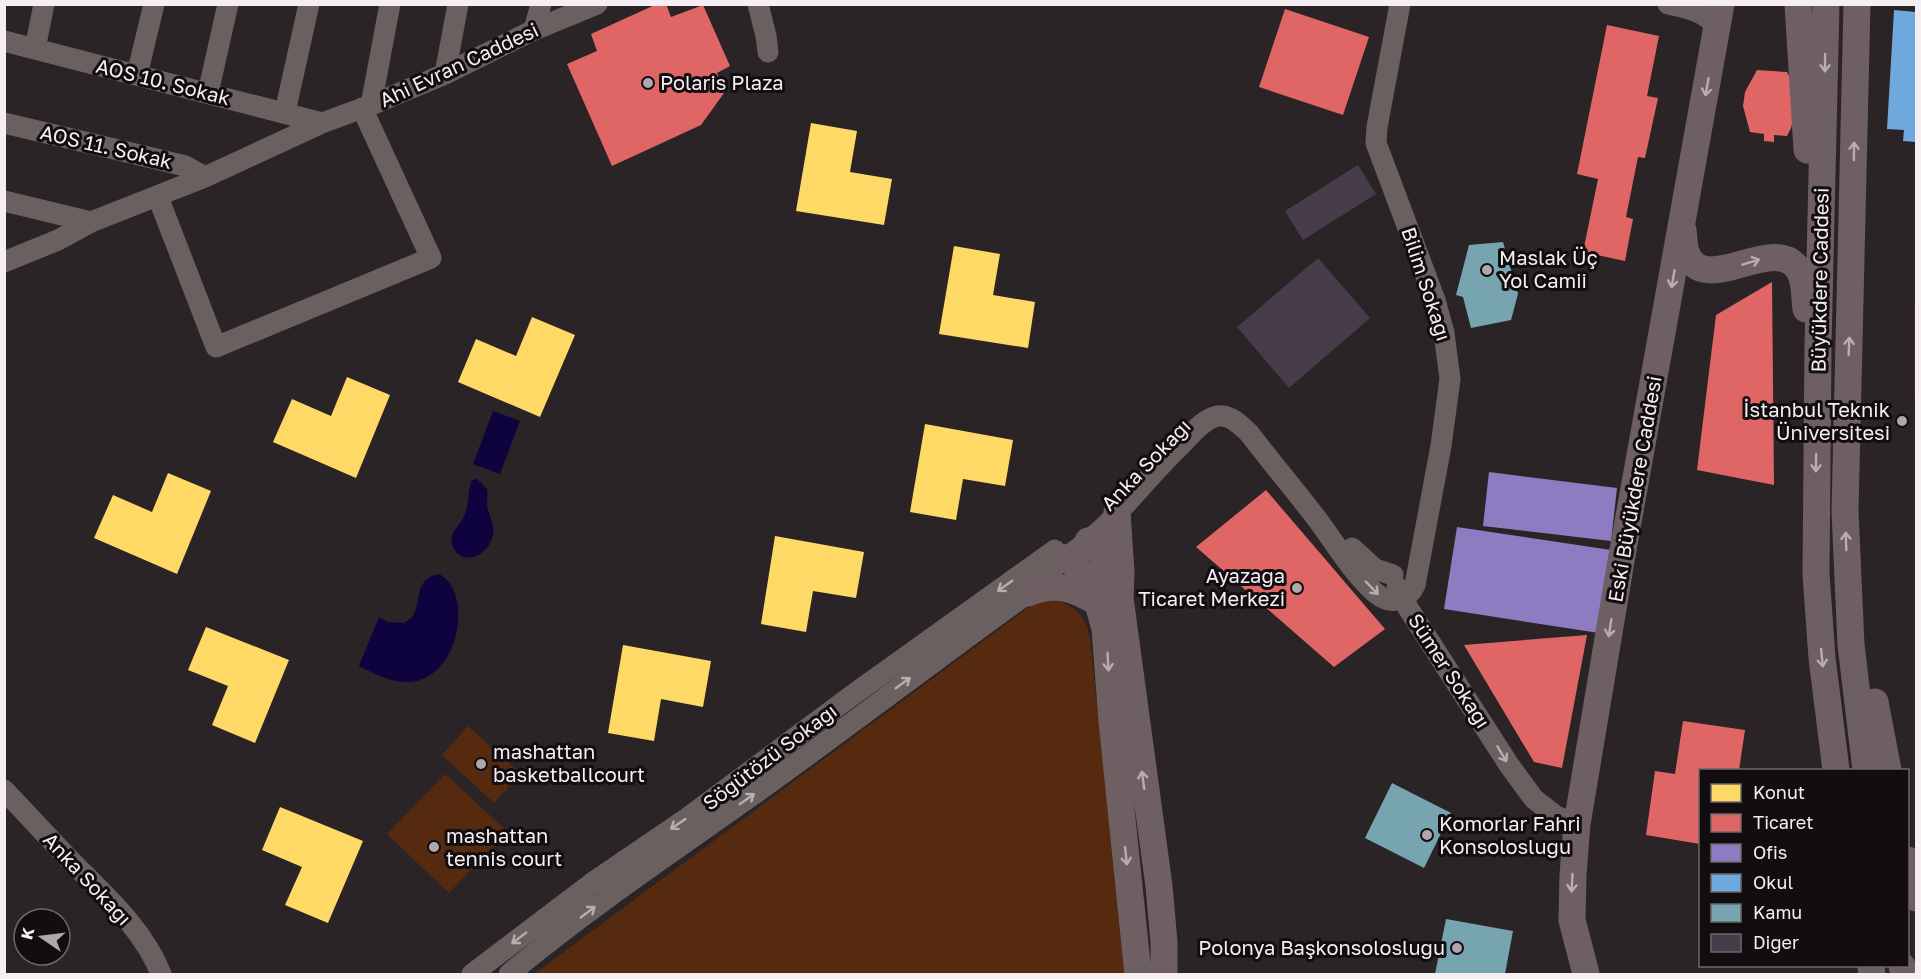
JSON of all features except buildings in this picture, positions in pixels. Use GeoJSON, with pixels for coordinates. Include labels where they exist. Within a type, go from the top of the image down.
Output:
{"type":"FeatureCollection","features":[{"type":"Feature","properties":{"kind":"main road","name":"Eski Büyükdere Caddesi"},"geometry":{"type":"LineString","coordinates":[[1586,975],[1572,920],[1577,824],[1621,561],[1719,17],[1728,14],[1730,4]]}},
{"type":"Feature","properties":{"kind":"main road"},"geometry":{"type":"LineString","coordinates":[[1798,4],[1808,151],[1821,215]]}},
{"type":"Feature","properties":{"kind":"main road","name":"Büyükdere Caddesi"},"geometry":{"type":"LineString","coordinates":[[1826,4],[1818,346],[1816,574],[1822,658],[1836,769]]}},
{"type":"Feature","properties":{"kind":"main road","name":"Büyükdere Caddesi"},"geometry":{"type":"LineString","coordinates":[[1857,4],[1845,511],[1848,599],[1856,698],[1866,769]]}},
{"type":"Feature","properties":{"kind":"main road"},"geometry":{"type":"LineString","coordinates":[[1683,225],[1686,253],[1693,263],[1702,268],[1727,269],[1769,257],[1782,257],[1793,263],[1800,270],[1811,332],[1818,346]]}},
{"type":"Feature","properties":{"kind":"main road"},"geometry":{"type":"LineString","coordinates":[[1117,512],[1121,573],[1110,601],[1105,629],[1138,975]]}},
{"type":"Feature","properties":{"kind":"main road"},"geometry":{"type":"LineString","coordinates":[[1076,545],[1089,583],[1110,601],[1159,886],[1164,942],[1164,975]]}},
{"type":"Feature","properties":{"kind":"main road"},"geometry":{"type":"LineString","coordinates":[[1028,593],[1048,587],[1059,587],[1110,601]]}},
{"type":"Feature","properties":{"kind":"main road"},"geometry":{"type":"LineString","coordinates":[[1848,599],[1868,664],[1888,769]]}},
{"type":"Feature","properties":{"kind":"main road"},"geometry":{"type":"LineString","coordinates":[[1909,866],[1917,898]]}},
{"type":"Feature","properties":{"kind":"main road"},"geometry":{"type":"LineString","coordinates":[[1164,942],[1175,975]]}},
{"type":"Feature","properties":{"kind":"street"},"geometry":{"type":"LineString","coordinates":[[34,49],[44,4]]}},
{"type":"Feature","properties":{"kind":"street"},"geometry":{"type":"LineString","coordinates":[[137,75],[154,4]]}},
{"type":"Feature","properties":{"kind":"street"},"geometry":{"type":"LineString","coordinates":[[208,93],[228,4]]}},
{"type":"Feature","properties":{"kind":"street"},"geometry":{"type":"LineString","coordinates":[[285,112],[309,4]]}},
{"type":"Feature","properties":{"kind":"street"},"geometry":{"type":"LineString","coordinates":[[158,197],[216,347],[431,258],[367,107],[390,4]]}},
{"type":"Feature","properties":{"kind":"street"},"geometry":{"type":"LineString","coordinates":[[445,74],[458,4]]}},
{"type":"Feature","properties":{"kind":"street"},"geometry":{"type":"LineString","coordinates":[[534,30],[541,4]]}},
{"type":"Feature","properties":{"kind":"street","name":"Ahi Evran Caddesi"},"geometry":{"type":"LineString","coordinates":[[4,262],[58,240],[91,222],[205,177],[321,123],[367,107],[445,74],[534,30],[597,4]]}},
{"type":"Feature","properties":{"kind":"street"},"geometry":{"type":"LineString","coordinates":[[758,4],[768,52]]}},
{"type":"Feature","properties":{"kind":"street","name":"Bilim Sokağı"},"geometry":{"type":"LineString","coordinates":[[1391,4],[1368,141],[1372,159],[1424,302],[1436,347],[1439,378],[1412,543],[1402,568],[1393,575]]}},
{"type":"Feature","properties":{"kind":"street","name":"Bilim Sokağı"},"geometry":{"type":"LineString","coordinates":[[1400,4],[1376,143],[1435,300],[1444,333],[1450,379],[1441,446],[1417,576],[1411,593],[1402,599]]}},
{"type":"Feature","properties":{"kind":"street"},"geometry":{"type":"LineString","coordinates":[[1668,4],[1686,8],[1709,18],[1719,17]]}},
{"type":"Feature","properties":{"kind":"street","name":"AOS 10. Sokak"},"geometry":{"type":"LineString","coordinates":[[4,41],[321,123]]}},
{"type":"Feature","properties":{"kind":"street","name":"AOS 11. Sokak"},"geometry":{"type":"LineString","coordinates":[[4,123],[185,166],[205,177]]}},
{"type":"Feature","properties":{"kind":"street"},"geometry":{"type":"LineString","coordinates":[[4,201],[91,222]]}},
{"type":"Feature","properties":{"kind":"street","name":"Anka Sokağı"},"geometry":{"type":"LineString","coordinates":[[1076,545],[1086,527],[1142,464],[1192,416],[1212,404],[1228,409]]}},
{"type":"Feature","properties":{"kind":"street"},"geometry":{"type":"LineString","coordinates":[[1228,409],[1248,414],[1349,545],[1375,569],[1393,575],[1402,599]]}},
{"type":"Feature","properties":{"kind":"street","name":"Sümer Sokağı"},"geometry":{"type":"LineString","coordinates":[[1228,409],[1353,568],[1382,598],[1402,599],[1509,765],[1534,799],[1556,816],[1577,824]]}},
{"type":"Feature","properties":{"kind":"street","name":"Anka Sokağı"},"geometry":{"type":"LineString","coordinates":[[1076,545],[1117,512],[1196,430],[1228,409]]}},
{"type":"Feature","properties":{"kind":"street","name":"Söğütözü Sokağı"},"geometry":{"type":"LineString","coordinates":[[509,975],[545,944],[621,887],[752,796],[1028,593],[1076,545]]}},
{"type":"Feature","properties":{"kind":"street","name":"Söğütözü Sokağı"},"geometry":{"type":"LineString","coordinates":[[472,975],[592,883],[1076,545]]}},
{"type":"Feature","properties":{"kind":"street","name":"Anka Sokağı"},"geometry":{"type":"LineString","coordinates":[[4,790],[108,897],[145,942],[161,974]]}},
{"type":"Feature","properties":{"kind":"shaded area"},"geometry":{"type":"Polygon","coordinates":[[[1916,301],[1916,452],[1914,302],[1916,301]]]}},
{"type":"Feature","properties":{"kind":"shaded area"},"geometry":{"type":"Polygon","coordinates":[[[493,411],[520,421],[500,474],[473,464],[493,411]]]}},
{"type":"Feature","properties":{"kind":"shaded area"},"geometry":{"type":"Polygon","coordinates":[[[477,479],[487,489],[487,507],[493,534],[486,549],[480,554],[467,558],[455,551],[451,540],[466,511],[472,480],[477,479]]]}},
{"type":"Feature","properties":{"kind":"shaded area"},"geometry":{"type":"Polygon","coordinates":[[[439,574],[450,584],[456,599],[458,616],[456,635],[449,653],[439,668],[424,678],[399,682],[359,666],[379,617],[388,622],[404,623],[412,617],[415,611],[421,586],[431,577],[439,574]]]}},
{"type":"Feature","properties":{"kind":"shaded area"},"geometry":{"type":"Polygon","coordinates":[[[1048,599],[1065,604],[1077,611],[1085,622],[1090,639],[1126,974],[534,974],[1029,607],[1048,599]]]}},
{"type":"Feature","properties":{"kind":"shaded area","name":"mashattan basketballcourt"},"geometry":{"type":"Polygon","coordinates":[[[468,726],[521,774],[494,803],[442,755],[468,726]]]}},
{"type":"Feature","properties":{"kind":"shaded area"},"geometry":{"type":"Polygon","coordinates":[[[445,774],[507,831],[449,893],[387,834],[445,774]]]}},
{"type":"Feature","properties":{"kind":"place","name":"Polaris Plaza"},"geometry":{"type":"Point","coordinates":[648,83]}},
{"type":"Feature","properties":{"kind":"place","name":"Maslak Üç Yol Camii"},"geometry":{"type":"Point","coordinates":[1487,270]}},
{"type":"Feature","properties":{"kind":"place","name":"İstanbul Teknik Üniversitesi"},"geometry":{"type":"Point","coordinates":[1902,421]}},
{"type":"Feature","properties":{"kind":"place","name":"Ayazağa Ticaret Merkezi"},"geometry":{"type":"Point","coordinates":[1297,588]}},
{"type":"Feature","properties":{"kind":"place","name":"mashattan basketballcourt"},"geometry":{"type":"Point","coordinates":[481,764]}},
{"type":"Feature","properties":{"kind":"place","name":"Komorlar Fahri Konsolosluğu"},"geometry":{"type":"Point","coordinates":[1427,835]}},
{"type":"Feature","properties":{"kind":"place","name":"mashattan tennis court"},"geometry":{"type":"Point","coordinates":[434,847]}},
{"type":"Feature","properties":{"kind":"place","name":"Polonya Başkonsolosluğu"},"geometry":{"type":"Point","coordinates":[1457,948]}}]}
